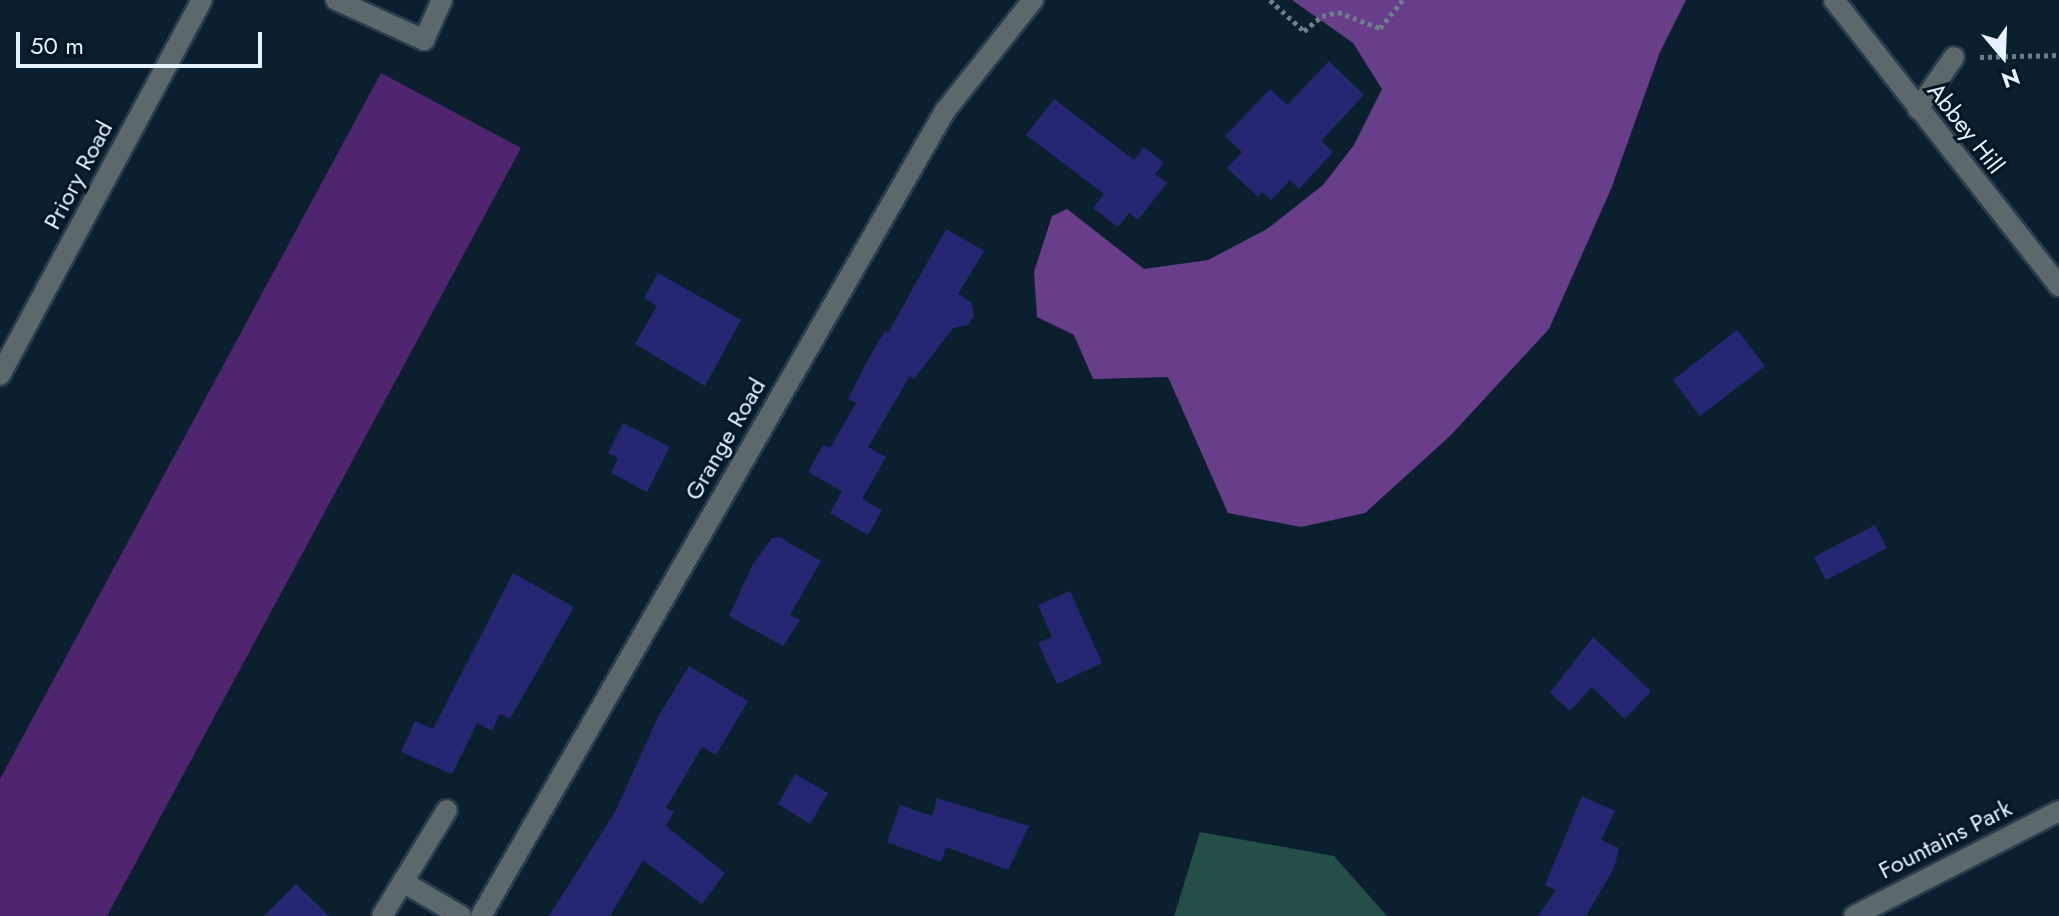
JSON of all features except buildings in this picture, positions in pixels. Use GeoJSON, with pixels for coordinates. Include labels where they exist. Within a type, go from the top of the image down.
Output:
{"type":"FeatureCollection","features":[{"type":"Feature","properties":{"kind":"street","name":"Priory Road"},"geometry":{"type":"LineString","coordinates":[[0,375],[202,0]]}},
{"type":"Feature","properties":{"kind":"street"},"geometry":{"type":"LineString","coordinates":[[336,0],[424,40],[442,0]]}},
{"type":"Feature","properties":{"kind":"street","name":"Grange Road"},"geometry":{"type":"LineString","coordinates":[[481,916],[945,111],[1033,0]]}},
{"type":"Feature","properties":{"kind":"street","name":"Abbey Hill"},"geometry":{"type":"LineString","coordinates":[[1834,0],[2059,286]]}},
{"type":"Feature","properties":{"kind":"street"},"geometry":{"type":"LineString","coordinates":[[1918,109],[1954,57]]}},
{"type":"Feature","properties":{"kind":"street"},"geometry":{"type":"LineString","coordinates":[[382,916],[447,810]]}},
{"type":"Feature","properties":{"kind":"street","name":"Fountains Park"},"geometry":{"type":"LineString","coordinates":[[1854,916],[2059,811]]}},
{"type":"Feature","properties":{"kind":"street"},"geometry":{"type":"LineString","coordinates":[[403,882],[461,916]]}},
{"type":"Feature","properties":{"kind":"path"},"geometry":{"type":"LineString","coordinates":[[1270,0],[1304,31],[1322,16],[1338,12],[1380,28],[1403,0]]}},
{"type":"Feature","properties":{"kind":"path"},"geometry":{"type":"LineString","coordinates":[[1954,57],[2059,55]]}},
{"type":"Feature","properties":{"kind":"shaded area"},"geometry":{"type":"Polygon","coordinates":[[[1292,0],[1686,0],[1660,52],[1611,189],[1549,329],[1450,436],[1365,513],[1301,527],[1228,513],[1168,377],[1093,379],[1074,335],[1037,317],[1034,272],[1052,216],[1067,209],[1144,269],[1208,260],[1267,229],[1323,185],[1354,145],[1382,89],[1353,43],[1292,0]]]}},
{"type":"Feature","properties":{"kind":"shaded area"},"geometry":{"type":"Polygon","coordinates":[[[381,73],[521,148],[107,916],[0,916],[0,779],[381,73]]]}},
{"type":"Feature","properties":{"kind":"shaded area"},"geometry":{"type":"Polygon","coordinates":[[[1200,832],[1334,856],[1387,916],[1174,916],[1200,832]]]}}]}
